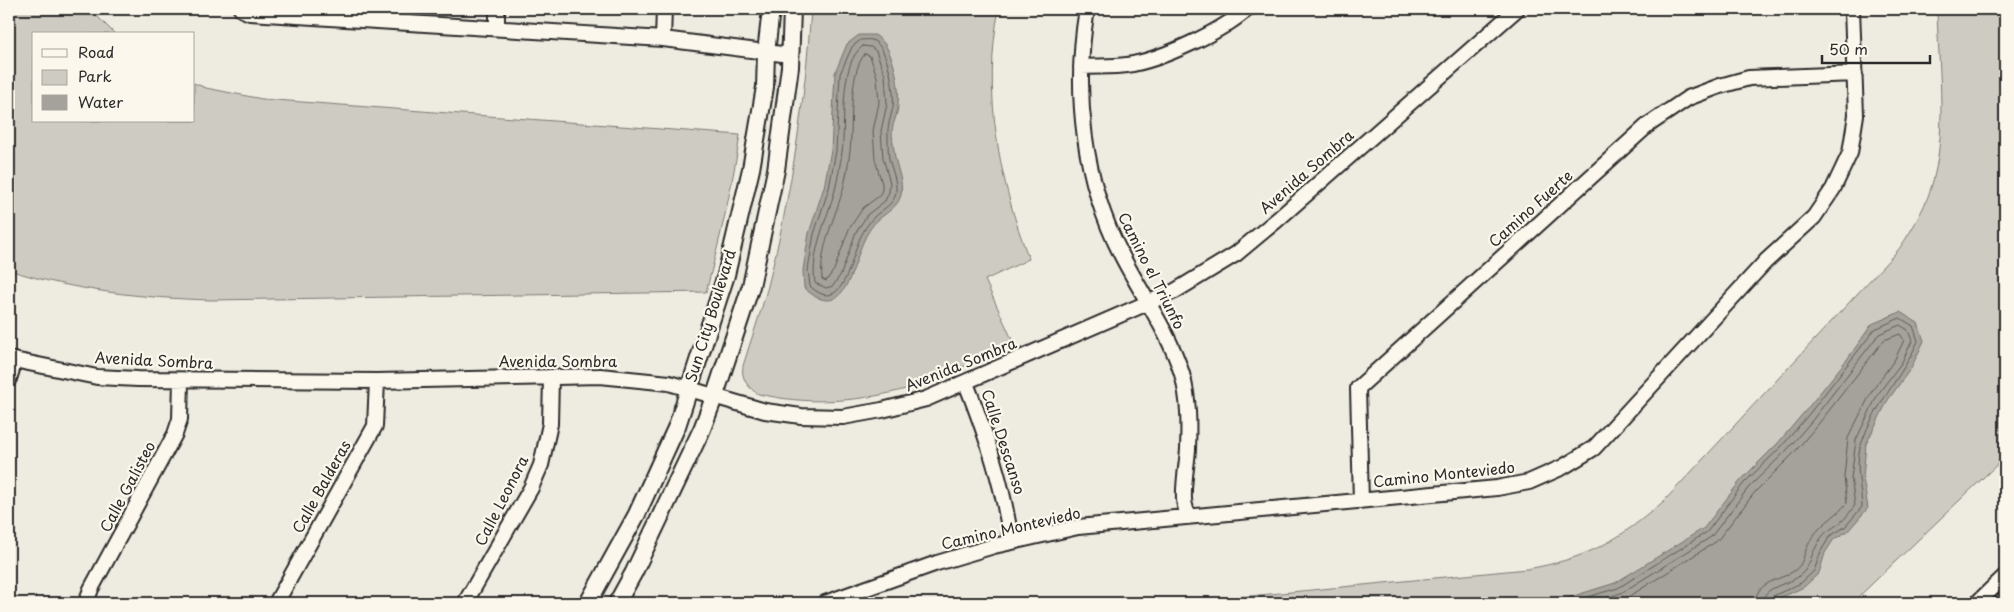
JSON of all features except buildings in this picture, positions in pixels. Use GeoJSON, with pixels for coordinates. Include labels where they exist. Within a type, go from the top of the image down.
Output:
{"type":"FeatureCollection","features":[{"type":"Feature","properties":{"kind":"street"},"geometry":{"type":"LineString","coordinates":[[241,9],[250,13],[663,39],[790,55]]}},
{"type":"Feature","properties":{"kind":"street"},"geometry":{"type":"LineString","coordinates":[[497,9],[497,28]]}},
{"type":"Feature","properties":{"kind":"street"},"geometry":{"type":"LineString","coordinates":[[663,39],[664,9]]}},
{"type":"Feature","properties":{"kind":"street","name":"Sun City Boulevard"},"geometry":{"type":"LineString","coordinates":[[588,603],[637,514],[677,426],[726,275],[751,169],[765,86],[766,53],[771,9]]}},
{"type":"Feature","properties":{"kind":"street","name":"Sun City Boulevard"},"geometry":{"type":"LineString","coordinates":[[617,603],[672,495],[702,429],[715,396],[751,286],[776,170],[790,55],[792,9]]}},
{"type":"Feature","properties":{"kind":"street","name":"Camino el Triunfo"},"geometry":{"type":"LineString","coordinates":[[1087,9],[1081,41],[1080,95],[1085,139],[1096,190],[1106,222],[1172,349],[1187,394],[1188,435],[1184,498],[1188,517]]}},
{"type":"Feature","properties":{"kind":"street"},"geometry":{"type":"LineString","coordinates":[[1081,67],[1127,65],[1155,57],[1198,40],[1236,18],[1247,9]]}},
{"type":"Feature","properties":{"kind":"street","name":"Avenida Sombra"},"geometry":{"type":"LineString","coordinates":[[12,360],[97,377],[181,381],[377,381],[608,377],[669,383],[689,387],[765,411],[802,416],[843,417],[882,410],[926,399],[966,383],[1175,291],[1236,254],[1517,9]]}},
{"type":"Feature","properties":{"kind":"street","name":"Camino Monteviedo"},"geometry":{"type":"LineString","coordinates":[[824,603],[937,563],[1011,542],[1078,528],[1496,488],[1529,482],[1562,467],[1594,448],[1747,280],[1814,217],[1833,188],[1850,153],[1856,115],[1852,9]]}},
{"type":"Feature","properties":{"kind":"street","name":"Camino Fuerte"},"geometry":{"type":"LineString","coordinates":[[1361,501],[1358,388],[1648,125],[1688,98],[1749,78],[1855,74]]}},
{"type":"Feature","properties":{"kind":"street"},"geometry":{"type":"LineString","coordinates":[[9,379],[12,360]]}},
{"type":"Feature","properties":{"kind":"street","name":"Calle Leonora"},"geometry":{"type":"LineString","coordinates":[[465,603],[541,465],[550,424],[551,377]]}},
{"type":"Feature","properties":{"kind":"street","name":"Calle Galisteo"},"geometry":{"type":"LineString","coordinates":[[86,603],[91,589],[175,434],[180,419],[181,381]]}},
{"type":"Feature","properties":{"kind":"street","name":"Calle Balderas"},"geometry":{"type":"LineString","coordinates":[[276,603],[374,426],[377,381]]}},
{"type":"Feature","properties":{"kind":"street","name":"Calle Descanso"},"geometry":{"type":"LineString","coordinates":[[966,383],[990,445],[1007,507],[1011,542]]}},
{"type":"Feature","properties":{"kind":"street"},"geometry":{"type":"LineString","coordinates":[[1976,603],[2005,576]]}},
{"type":"Feature","properties":{"kind":"green space"},"geometry":{"type":"Polygon","coordinates":[[[9,9],[90,9],[113,32],[32,32],[32,122],[195,122],[195,83],[206,88],[262,99],[740,135],[725,213],[706,292],[211,300],[109,292],[59,283],[9,270],[9,9]]]}},
{"type":"Feature","properties":{"kind":"green space"},"geometry":{"type":"Polygon","coordinates":[[[811,9],[999,9],[994,40],[992,72],[996,136],[1009,199],[1029,259],[985,280],[1014,344],[922,384],[857,399],[821,401],[786,399],[762,395],[749,387],[743,374],[743,366],[768,286],[784,218],[801,114],[811,9]]]}},
{"type":"Feature","properties":{"kind":"green space"},"geometry":{"type":"Polygon","coordinates":[[[1937,9],[2005,9],[2005,457],[1852,603],[1178,603],[1527,569],[1549,565],[1586,553],[1602,546],[1632,527],[1665,500],[1899,249],[1915,223],[1931,187],[1938,157],[1941,93],[1937,9]]]}},
{"type":"Feature","properties":{"kind":"water"},"geometry":{"type":"Polygon","coordinates":[[[859,35],[875,35],[881,40],[889,52],[894,67],[898,98],[892,133],[902,189],[900,199],[895,206],[876,222],[865,238],[845,287],[838,296],[829,300],[818,298],[804,288],[803,270],[809,233],[824,187],[831,150],[835,73],[847,44],[859,35]]]}},
{"type":"Feature","properties":{"kind":"water"},"geometry":{"type":"Polygon","coordinates":[[[1900,312],[1918,323],[1924,341],[1911,368],[1888,400],[1866,444],[1863,478],[1868,508],[1848,531],[1834,539],[1825,553],[1819,573],[1804,587],[1769,603],[1537,603],[1564,599],[1615,583],[1704,528],[1741,480],[1778,443],[1806,410],[1848,358],[1872,324],[1900,312]]]}}]}
